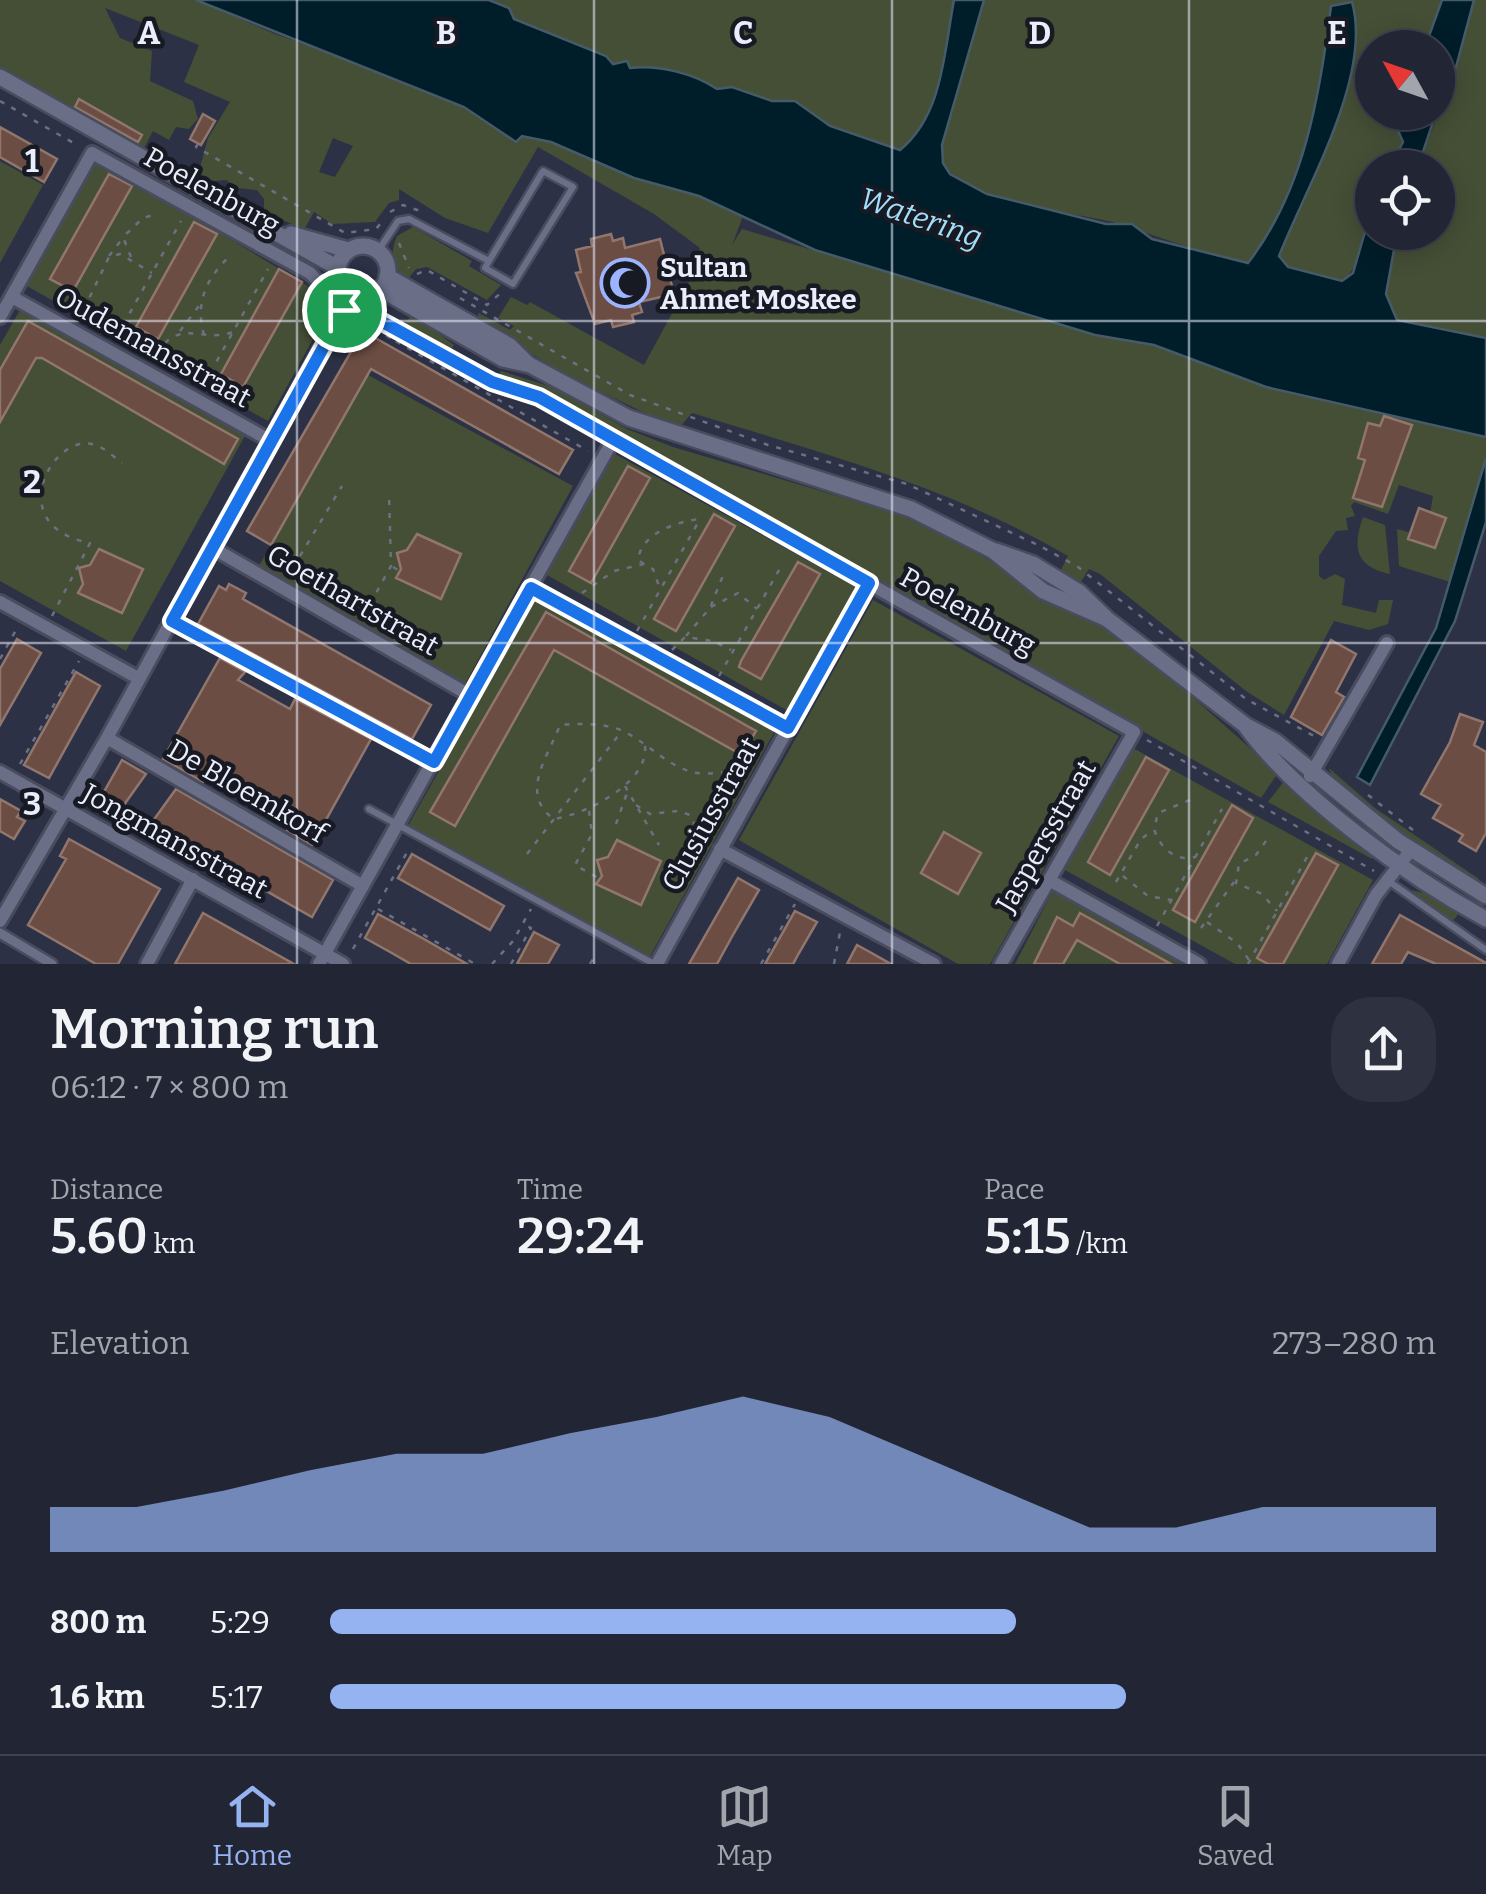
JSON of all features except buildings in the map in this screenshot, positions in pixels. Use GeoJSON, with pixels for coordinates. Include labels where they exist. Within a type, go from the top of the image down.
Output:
{"type":"FeatureCollection","features":[{"type":"Feature","properties":{"kind":"street","name":"Poelenburg"},"geometry":{"type":"LineString","coordinates":[[0,76],[338,268]]}},
{"type":"Feature","properties":{"kind":"street","name":"Poelenburg"},"geometry":{"type":"LineString","coordinates":[[92,153],[310,273],[346,317]]}},
{"type":"Feature","properties":{"kind":"street"},"geometry":{"type":"LineString","coordinates":[[0,317],[92,153]]}},
{"type":"Feature","properties":{"kind":"street","name":"Poelenburg"},"geometry":{"type":"LineString","coordinates":[[277,231],[348,250]]}},
{"type":"Feature","properties":{"kind":"street"},"geometry":{"type":"LineString","coordinates":[[363,246],[378,251],[386,262],[384,283],[369,295],[351,293],[341,283],[338,268],[348,250],[363,246]]}},
{"type":"Feature","properties":{"kind":"street"},"geometry":{"type":"LineString","coordinates":[[384,283],[503,359],[530,366],[629,418],[910,509],[1052,575],[1245,725],[1275,741],[1411,850],[1486,896]]}},
{"type":"Feature","properties":{"kind":"street"},"geometry":{"type":"LineString","coordinates":[[0,921],[107,738],[271,441],[346,317],[351,293]]}},
{"type":"Feature","properties":{"kind":"street","name":"Oudemansstraat"},"geometry":{"type":"LineString","coordinates":[[12,297],[271,441]]}},
{"type":"Feature","properties":{"kind":"street","name":"Poelenburg"},"geometry":{"type":"LineString","coordinates":[[613,440],[1134,732]]}},
{"type":"Feature","properties":{"kind":"street"},"geometry":{"type":"LineString","coordinates":[[322,959],[613,440]]}},
{"type":"Feature","properties":{"kind":"street","name":"Goethartstraat"},"geometry":{"type":"LineString","coordinates":[[211,547],[471,696]]}},
{"type":"Feature","properties":{"kind":"street","name":"Clusiusstraat"},"geometry":{"type":"LineString","coordinates":[[655,964],[869,583]]}},
{"type":"Feature","properties":{"kind":"street"},"geometry":{"type":"LineString","coordinates":[[531,588],[788,728]]}},
{"type":"Feature","properties":{"kind":"street"},"geometry":{"type":"LineString","coordinates":[[0,602],[138,678]]}},
{"type":"Feature","properties":{"kind":"street"},"geometry":{"type":"LineString","coordinates":[[172,621],[434,762]]}},
{"type":"Feature","properties":{"kind":"street"},"geometry":{"type":"LineString","coordinates":[[1302,786],[1387,643]]}},
{"type":"Feature","properties":{"kind":"street"},"geometry":{"type":"LineString","coordinates":[[1245,725],[1266,753],[1302,786],[1400,865],[1486,919]]}},
{"type":"Feature","properties":{"kind":"street","name":"Jaspersstraat"},"geometry":{"type":"LineString","coordinates":[[1001,964],[1134,732]]}},
{"type":"Feature","properties":{"kind":"street","name":"De Bloemkorf"},"geometry":{"type":"LineString","coordinates":[[107,738],[364,886]]}},
{"type":"Feature","properties":{"kind":"street","name":"Jongmansstraat"},"geometry":{"type":"LineString","coordinates":[[0,772],[194,880],[322,959],[343,964]]}},
{"type":"Feature","properties":{"kind":"street"},"geometry":{"type":"LineString","coordinates":[[720,850],[934,964]]}},
{"type":"Feature","properties":{"kind":"street"},"geometry":{"type":"LineString","coordinates":[[1338,964],[1388,880],[1411,850]]}},
{"type":"Feature","properties":{"kind":"street"},"geometry":{"type":"LineString","coordinates":[[147,964],[194,880]]}},
{"type":"Feature","properties":{"kind":"street"},"geometry":{"type":"LineString","coordinates":[[1049,880],[1199,964]]}},
{"type":"Feature","properties":{"kind":"street"},"geometry":{"type":"LineString","coordinates":[[0,933],[52,964]]}},
{"type":"Feature","properties":{"kind":"lane"},"geometry":{"type":"LineString","coordinates":[[543,172],[574,188],[513,284],[485,268],[489,261],[543,172]]}},
{"type":"Feature","properties":{"kind":"lane"},"geometry":{"type":"LineString","coordinates":[[378,251],[398,221],[409,219],[489,261]]}},
{"type":"Feature","properties":{"kind":"lane","name":"Clusiusstraat"},"geometry":{"type":"LineString","coordinates":[[369,809],[418,832],[655,964]]}},
{"type":"Feature","properties":{"kind":"lane"},"geometry":{"type":"LineString","coordinates":[[1388,880],[1486,950]]}},
{"type":"Feature","properties":{"kind":"path"},"geometry":{"type":"LineString","coordinates":[[0,101],[92,153]]}},
{"type":"Feature","properties":{"kind":"path"},"geometry":{"type":"LineString","coordinates":[[198,144],[196,147],[345,232],[376,229],[393,208],[403,205],[418,210],[422,203]]}},
{"type":"Feature","properties":{"kind":"path"},"geometry":{"type":"LineString","coordinates":[[109,351],[189,206]]}},
{"type":"Feature","properties":{"kind":"path"},"geometry":{"type":"LineString","coordinates":[[84,309],[109,256],[143,218],[153,215]]}},
{"type":"Feature","properties":{"kind":"path"},"geometry":{"type":"LineString","coordinates":[[123,237],[132,259]]}},
{"type":"Feature","properties":{"kind":"path"},"geometry":{"type":"LineString","coordinates":[[394,238],[406,254],[408,276],[414,280]]}},
{"type":"Feature","properties":{"kind":"path"},"geometry":{"type":"LineString","coordinates":[[109,256],[120,254],[152,273]]}},
{"type":"Feature","properties":{"kind":"path"},"geometry":{"type":"LineString","coordinates":[[195,400],[276,254]]}},
{"type":"Feature","properties":{"kind":"path"},"geometry":{"type":"LineString","coordinates":[[165,343],[180,333],[200,305],[207,283],[230,256]]}},
{"type":"Feature","properties":{"kind":"path"},"geometry":{"type":"LineString","coordinates":[[200,305],[204,335]]}},
{"type":"Feature","properties":{"kind":"path"},"geometry":{"type":"LineString","coordinates":[[392,339],[408,310]]}},
{"type":"Feature","properties":{"kind":"path"},"geometry":{"type":"LineString","coordinates":[[346,317],[397,329],[492,382],[539,397],[613,440]]}},
{"type":"Feature","properties":{"kind":"path"},"geometry":{"type":"LineString","coordinates":[[346,317],[374,327],[602,459]]}},
{"type":"Feature","properties":{"kind":"path"},"geometry":{"type":"LineString","coordinates":[[180,333],[219,338],[234,331]]}},
{"type":"Feature","properties":{"kind":"path"},"geometry":{"type":"LineString","coordinates":[[46,627],[90,543],[57,534],[42,521],[36,506],[40,485],[52,460],[74,443],[93,444],[122,463]]}},
{"type":"Feature","properties":{"kind":"path"},"geometry":{"type":"LineString","coordinates":[[300,556],[342,486]]}},
{"type":"Feature","properties":{"kind":"path"},"geometry":{"type":"LineString","coordinates":[[355,630],[391,566],[389,494]]}},
{"type":"Feature","properties":{"kind":"path"},"geometry":{"type":"LineString","coordinates":[[632,641],[700,519],[668,526],[643,544],[638,560],[652,568],[660,590]]}},
{"type":"Feature","properties":{"kind":"path"},"geometry":{"type":"LineString","coordinates":[[713,686],[783,563]]}},
{"type":"Feature","properties":{"kind":"path"},"geometry":{"type":"LineString","coordinates":[[582,594],[614,572],[644,564]]}},
{"type":"Feature","properties":{"kind":"path"},"geometry":{"type":"LineString","coordinates":[[391,566],[400,572]]}},
{"type":"Feature","properties":{"kind":"path"},"geometry":{"type":"LineString","coordinates":[[710,608],[724,573]]}},
{"type":"Feature","properties":{"kind":"path"},"geometry":{"type":"LineString","coordinates":[[666,660],[710,608],[738,593],[757,609]]}},
{"type":"Feature","properties":{"kind":"path"},"geometry":{"type":"LineString","coordinates":[[0,659],[20,624]]}},
{"type":"Feature","properties":{"kind":"path"},"geometry":{"type":"LineString","coordinates":[[684,637],[713,641],[733,651]]}},
{"type":"Feature","properties":{"kind":"path"},"geometry":{"type":"LineString","coordinates":[[20,764],[86,649]]}},
{"type":"Feature","properties":{"kind":"path"},"geometry":{"type":"LineString","coordinates":[[554,819],[537,797],[538,779],[560,726],[578,723],[622,730],[696,775],[722,772]]}},
{"type":"Feature","properties":{"kind":"path"},"geometry":{"type":"LineString","coordinates":[[527,854],[622,730]]}},
{"type":"Feature","properties":{"kind":"path"},"geometry":{"type":"LineString","coordinates":[[1134,732],[1388,880]]}},
{"type":"Feature","properties":{"kind":"path"},"geometry":{"type":"LineString","coordinates":[[554,819],[589,809],[625,786],[646,754],[645,746]]}},
{"type":"Feature","properties":{"kind":"path"},"geometry":{"type":"LineString","coordinates":[[625,786],[659,845]]}},
{"type":"Feature","properties":{"kind":"path"},"geometry":{"type":"LineString","coordinates":[[616,824],[625,805],[625,786]]}},
{"type":"Feature","properties":{"kind":"path"},"geometry":{"type":"LineString","coordinates":[[1367,794],[1425,838]]}},
{"type":"Feature","properties":{"kind":"path"},"geometry":{"type":"LineString","coordinates":[[1116,882],[1140,839],[1154,829],[1158,813],[1190,800]]}},
{"type":"Feature","properties":{"kind":"path"},"geometry":{"type":"LineString","coordinates":[[636,805],[650,814],[678,811],[690,815],[696,826]]}},
{"type":"Feature","properties":{"kind":"path"},"geometry":{"type":"LineString","coordinates":[[589,809],[592,834],[575,865],[600,879]]}},
{"type":"Feature","properties":{"kind":"path"},"geometry":{"type":"LineString","coordinates":[[1150,937],[1222,809]]}},
{"type":"Feature","properties":{"kind":"path"},"geometry":{"type":"LineString","coordinates":[[1154,829],[1169,852],[1182,859],[1195,857]]}},
{"type":"Feature","properties":{"kind":"path"},"geometry":{"type":"LineString","coordinates":[[353,949],[418,832]]}},
{"type":"Feature","properties":{"kind":"path"},"geometry":{"type":"LineString","coordinates":[[1202,928],[1236,881],[1239,864],[1256,855],[1266,841]]}},
{"type":"Feature","properties":{"kind":"path"},"geometry":{"type":"LineString","coordinates":[[1207,922],[1236,943],[1249,962],[1307,857]]}},
{"type":"Feature","properties":{"kind":"path"},"geometry":{"type":"LineString","coordinates":[[1122,875],[1148,896],[1171,900]]}},
{"type":"Feature","properties":{"kind":"path"},"geometry":{"type":"LineString","coordinates":[[1236,881],[1262,894],[1277,911]]}},
{"type":"Feature","properties":{"kind":"path"},"geometry":{"type":"LineString","coordinates":[[761,964],[801,893]]}},
{"type":"Feature","properties":{"kind":"path"},"geometry":{"type":"LineString","coordinates":[[492,964],[523,924],[536,899]]}},
{"type":"Feature","properties":{"kind":"path"},"geometry":{"type":"LineString","coordinates":[[376,908],[474,964]]}},
{"type":"Feature","properties":{"kind":"path"},"geometry":{"type":"LineString","coordinates":[[834,964],[840,933],[850,919]]}},
{"type":"Feature","properties":{"kind":"path"},"geometry":{"type":"LineString","coordinates":[[511,964],[532,928],[523,924]]}},
{"type":"Feature","properties":{"kind":"path"},"geometry":{"type":"LineString","coordinates":[[590,964],[593,958]]}},
{"type":"Feature","properties":{"kind":"green space"},"geometry":{"type":"Polygon","coordinates":[[[0,0],[196,0],[275,34],[374,68],[464,107],[493,127],[551,142],[634,178],[699,196],[743,216],[732,245],[742,229],[1101,336],[1154,345],[1290,392],[1486,437],[1486,458],[1450,582],[1399,566],[1397,529],[1426,537],[1433,496],[1399,485],[1388,514],[1354,502],[1351,506],[1355,516],[1346,518],[1348,530],[1336,531],[1319,556],[1319,576],[1324,580],[1335,574],[1345,579],[1342,605],[1376,613],[1379,600],[1393,600],[1388,624],[1369,630],[1334,621],[1284,715],[1246,691],[1100,574],[1089,569],[1079,585],[1060,572],[1068,556],[1024,532],[885,474],[692,413],[678,429],[568,376],[476,320],[479,313],[510,330],[514,326],[498,318],[511,297],[527,305],[530,302],[644,365],[696,269],[700,248],[654,214],[538,147],[488,233],[445,218],[399,189],[399,200],[389,203],[375,222],[332,224],[314,212],[305,228],[264,212],[264,199],[257,190],[237,188],[226,180],[206,182],[199,171],[208,138],[230,102],[184,82],[199,45],[105,8],[120,38],[152,51],[150,81],[193,101],[198,119],[189,129],[176,127],[169,140],[153,131],[139,158],[0,71],[0,0]],[[333,138],[319,172],[335,177],[353,146],[333,138]]]}},
{"type":"Feature","properties":{"kind":"green space"},"geometry":{"type":"Polygon","coordinates":[[[489,0],[954,0],[933,101],[914,136],[900,151],[830,126],[795,101],[772,101],[732,87],[717,89],[680,74],[613,64],[606,56],[513,19],[509,8],[489,0]]]}},
{"type":"Feature","properties":{"kind":"green space"},"geometry":{"type":"Polygon","coordinates":[[[984,0],[1442,0],[1431,30],[1355,30],[1355,130],[1398,130],[1403,142],[1399,150],[1355,150],[1355,250],[1360,250],[1342,281],[1288,267],[1279,256],[1342,106],[1316,115],[1276,224],[1248,263],[1108,221],[1029,207],[979,191],[958,179],[943,163],[942,145],[984,0]]]}},
{"type":"Feature","properties":{"kind":"green space"},"geometry":{"type":"Polygon","coordinates":[[[1474,0],[1486,0],[1486,338],[1397,320],[1386,294],[1394,250],[1455,250],[1455,150],[1424,150],[1432,130],[1455,130],[1456,67],[1474,0]]]}},
{"type":"Feature","properties":{"kind":"green space"},"geometry":{"type":"Polygon","coordinates":[[[96,159],[308,286],[329,310],[268,421],[25,285],[96,159]]]}},
{"type":"Feature","properties":{"kind":"green space"},"geometry":{"type":"Polygon","coordinates":[[[0,161],[43,185],[0,263],[0,161]]]}},
{"type":"Feature","properties":{"kind":"green space"},"geometry":{"type":"Polygon","coordinates":[[[413,227],[472,261],[469,266],[501,285],[487,300],[427,267],[416,269],[407,280],[398,270],[393,248],[397,236],[413,227]]]}},
{"type":"Feature","properties":{"kind":"green space"},"geometry":{"type":"Polygon","coordinates":[[[20,310],[246,434],[126,651],[0,581],[0,345],[20,310]]]}},
{"type":"Feature","properties":{"kind":"green space"},"geometry":{"type":"Polygon","coordinates":[[[412,314],[454,345],[450,351],[404,325],[412,314]]]}},
{"type":"Feature","properties":{"kind":"green space"},"geometry":{"type":"Polygon","coordinates":[[[501,371],[552,387],[627,429],[673,447],[898,514],[961,544],[1101,625],[1151,660],[1278,773],[1261,798],[577,412],[497,378],[501,371]]]}},
{"type":"Feature","properties":{"kind":"green space"},"geometry":{"type":"Polygon","coordinates":[[[368,375],[573,486],[464,686],[256,571],[368,375]]]}},
{"type":"Feature","properties":{"kind":"green space"},"geometry":{"type":"Polygon","coordinates":[[[615,454],[856,587],[788,711],[547,575],[615,454]]]}},
{"type":"Feature","properties":{"kind":"green space"},"geometry":{"type":"Polygon","coordinates":[[[1363,517],[1385,525],[1390,574],[1370,566],[1360,554],[1358,538],[1363,517]]]}},
{"type":"Feature","properties":{"kind":"green space"},"geometry":{"type":"Polygon","coordinates":[[[538,596],[776,729],[649,958],[410,831],[409,824],[538,596]]]}},
{"type":"Feature","properties":{"kind":"green space"},"geometry":{"type":"Polygon","coordinates":[[[873,600],[1119,736],[990,964],[958,964],[739,840],[873,600]]]}},
{"type":"Feature","properties":{"kind":"green space"},"geometry":{"type":"Polygon","coordinates":[[[1133,748],[1373,880],[1327,964],[1235,964],[1065,870],[1133,748]]]}},
{"type":"Feature","properties":{"kind":"green space"},"geometry":{"type":"Polygon","coordinates":[[[1329,768],[1375,808],[1479,879],[1476,883],[1371,813],[1336,781],[1329,768]]]}},
{"type":"Feature","properties":{"kind":"green space"},"geometry":{"type":"Polygon","coordinates":[[[1285,780],[1372,852],[1372,859],[1268,802],[1285,780]]]}},
{"type":"Feature","properties":{"kind":"green space"},"geometry":{"type":"Polygon","coordinates":[[[1055,887],[1193,964],[1015,964],[1055,887]]]}},
{"type":"Feature","properties":{"kind":"green space"},"geometry":{"type":"Polygon","coordinates":[[[1411,890],[1432,895],[1462,910],[1451,923],[1411,890]]]}},
{"type":"Feature","properties":{"kind":"water","name":"Watering"},"geometry":{"type":"Polygon","coordinates":[[[196,0],[489,0],[509,8],[514,19],[606,56],[613,64],[627,61],[630,68],[675,71],[717,89],[732,87],[772,101],[795,101],[830,126],[900,150],[914,136],[933,101],[954,0],[984,0],[942,145],[943,163],[950,174],[987,194],[1106,224],[1132,224],[1152,239],[1248,263],[1283,204],[1296,173],[1314,108],[1331,6],[1352,2],[1356,30],[1345,97],[1279,256],[1288,267],[1342,281],[1353,273],[1360,250],[1394,250],[1386,294],[1397,320],[1486,338],[1486,437],[1266,387],[1154,345],[1095,335],[815,250],[699,196],[634,178],[551,142],[522,136],[516,142],[464,107],[196,0]]]}},
{"type":"Feature","properties":{"kind":"water"},"geometry":{"type":"Polygon","coordinates":[[[1442,0],[1474,0],[1455,69],[1455,30],[1431,30],[1442,0]]]}},
{"type":"Feature","properties":{"kind":"water"},"geometry":{"type":"Polygon","coordinates":[[[1398,130],[1430,130],[1424,150],[1399,150],[1403,142],[1398,130]]]}},
{"type":"Feature","properties":{"kind":"water"},"geometry":{"type":"Polygon","coordinates":[[[1486,458],[1486,522],[1455,621],[1370,785],[1357,777],[1436,628],[1486,458]]]}},
{"type":"Feature","properties":{"kind":"place","name":"Sultan Ahmet Moskee"},"geometry":{"type":"Point","coordinates":[625,283]}},
{"type":"Feature","properties":{"kind":"route"},"geometry":{"type":"LineString","coordinates":[[344,310],[377,319],[492,382],[539,397],[869,583],[788,728],[531,588],[434,762],[172,621],[344,310]]}}]}
